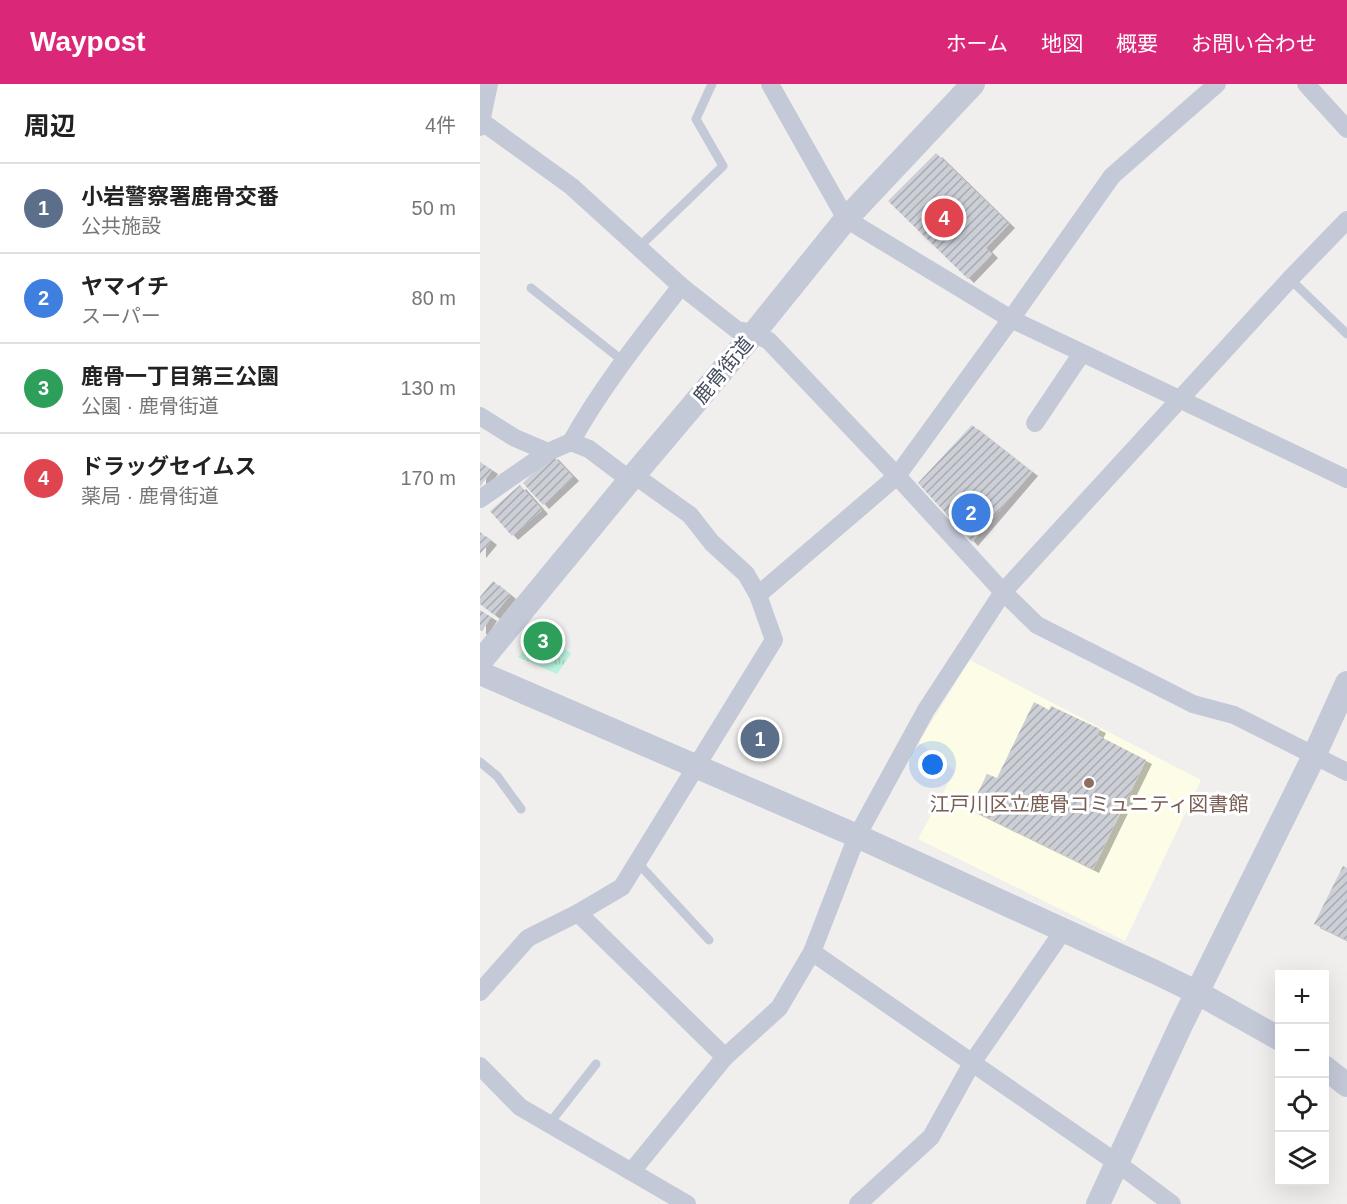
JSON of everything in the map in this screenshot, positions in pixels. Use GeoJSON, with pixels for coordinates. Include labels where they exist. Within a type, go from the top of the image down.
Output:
{"type":"FeatureCollection","features":[{"type":"Feature","properties":{"kind":"street"},"geometry":{"type":"LineString","coordinates":[[489,84],[481,124],[571,186],[681,286],[737,330],[754,333],[769,341],[1003,592],[1037,625],[1193,704],[1234,715],[1347,772]]}},
{"type":"Feature","properties":{"kind":"street"},"geometry":{"type":"LineString","coordinates":[[770,84],[846,219],[1011,319],[1347,479]]}},
{"type":"Feature","properties":{"kind":"street","name":"鹿骨街道"},"geometry":{"type":"LineString","coordinates":[[480,662],[846,219],[973,84]]}},
{"type":"Feature","properties":{"kind":"street"},"geometry":{"type":"LineString","coordinates":[[758,595],[897,476],[1112,176],[1217,84]]}},
{"type":"Feature","properties":{"kind":"street"},"geometry":{"type":"LineString","coordinates":[[1306,84],[1347,129]]}},
{"type":"Feature","properties":{"kind":"street"},"geometry":{"type":"LineString","coordinates":[[632,1171],[725,1057],[778,1008],[812,952],[857,836],[926,710],[1003,592],[1347,220]]}},
{"type":"Feature","properties":{"kind":"street"},"geometry":{"type":"LineString","coordinates":[[480,499],[548,452],[571,442],[582,421],[623,362],[681,286]]}},
{"type":"Feature","properties":{"kind":"street"},"geometry":{"type":"LineString","coordinates":[[1035,423],[1082,353]]}},
{"type":"Feature","properties":{"kind":"street"},"geometry":{"type":"LineString","coordinates":[[480,416],[515,438],[548,452]]}},
{"type":"Feature","properties":{"kind":"street"},"geometry":{"type":"LineString","coordinates":[[480,992],[528,938],[622,887],[774,640],[758,595],[746,574],[712,543],[690,515],[589,450],[571,442]]}},
{"type":"Feature","properties":{"kind":"street"},"geometry":{"type":"LineString","coordinates":[[480,673],[857,836],[1198,993],[1275,1036]]}},
{"type":"Feature","properties":{"kind":"street"},"geometry":{"type":"LineString","coordinates":[[1098,1204],[1314,756],[1347,682]]}},
{"type":"Feature","properties":{"kind":"street"},"geometry":{"type":"LineString","coordinates":[[579,912],[725,1057]]}},
{"type":"Feature","properties":{"kind":"street"},"geometry":{"type":"LineString","coordinates":[[858,1204],[930,1137],[972,1064],[1063,931]]}},
{"type":"Feature","properties":{"kind":"street"},"geometry":{"type":"LineString","coordinates":[[812,952],[1117,1163],[1172,1204]]}},
{"type":"Feature","properties":{"kind":"street"},"geometry":{"type":"LineString","coordinates":[[480,1066],[520,1107],[687,1204]]}},
{"type":"Feature","properties":{"kind":"street"},"geometry":{"type":"LineString","coordinates":[[1329,1071],[1347,1085]]}},
{"type":"Feature","properties":{"kind":"lane"},"geometry":{"type":"LineString","coordinates":[[638,248],[723,166],[696,118],[712,84]]}},
{"type":"Feature","properties":{"kind":"lane"},"geometry":{"type":"LineString","coordinates":[[1290,279],[1347,334]]}},
{"type":"Feature","properties":{"kind":"lane"},"geometry":{"type":"LineString","coordinates":[[531,288],[623,362]]}},
{"type":"Feature","properties":{"kind":"lane"},"geometry":{"type":"LineString","coordinates":[[480,762],[497,776],[521,809]]}},
{"type":"Feature","properties":{"kind":"lane"},"geometry":{"type":"LineString","coordinates":[[638,864],[709,940]]}},
{"type":"Feature","properties":{"kind":"lane"},"geometry":{"type":"LineString","coordinates":[[549,1124],[596,1064]]}},
{"type":"Feature","properties":{"kind":"shaded area"},"geometry":{"type":"Polygon","coordinates":[[[970,660],[1201,780],[1125,941],[918,839],[955,771],[919,742],[970,660]]]}},
{"type":"Feature","properties":{"kind":"green space"},"geometry":{"type":"Polygon","coordinates":[[[540,629],[571,654],[557,674],[518,657],[540,629]]]}},
{"type":"Feature","properties":{"kind":"building"},"geometry":{"type":"Polygon","coordinates":[[[936,153],[1009,224],[986,248],[992,254],[968,279],[888,201],[936,153]]]}},
{"type":"Feature","properties":{"kind":"building"},"geometry":{"type":"Polygon","coordinates":[[[972,425],[1032,472],[972,542],[918,483],[972,425]]]}},
{"type":"Feature","properties":{"kind":"building"},"geometry":{"type":"Polygon","coordinates":[[[552,455],[573,477],[543,505],[523,483],[552,455]]]}},
{"type":"Feature","properties":{"kind":"building"},"geometry":{"type":"Polygon","coordinates":[[[480,462],[492,470],[480,487],[480,462]]]}},
{"type":"Feature","properties":{"kind":"building"},"geometry":{"type":"Polygon","coordinates":[[[520,485],[542,510],[512,536],[490,511],[520,485]]]}},
{"type":"Feature","properties":{"kind":"building"},"geometry":{"type":"Polygon","coordinates":[[[480,532],[491,541],[480,554],[480,532]]]}},
{"type":"Feature","properties":{"kind":"building"},"geometry":{"type":"Polygon","coordinates":[[[493,581],[510,595],[494,615],[480,604],[480,597],[493,581]]]}},
{"type":"Feature","properties":{"kind":"building"},"geometry":{"type":"Polygon","coordinates":[[[480,610],[491,617],[482,631],[480,630],[480,610]]]}},
{"type":"Feature","properties":{"kind":"building"},"geometry":{"type":"Polygon","coordinates":[[[1034,702],[1049,710],[1051,706],[1100,729],[1097,735],[1146,760],[1093,869],[970,809],[987,774],[997,778],[1034,702]]]}},
{"type":"Feature","properties":{"kind":"building"},"geometry":{"type":"Polygon","coordinates":[[[1343,866],[1347,868],[1347,940],[1314,924],[1343,866]]]}},
{"type":"Feature","properties":{"kind":"place","name":"ドラッグセイムス"},"geometry":{"type":"Point","coordinates":[944,218]}},
{"type":"Feature","properties":{"kind":"place","name":"ヤマイチ"},"geometry":{"type":"Point","coordinates":[971,513]}},
{"type":"Feature","properties":{"kind":"place","name":"鹿骨一丁目第三公園"},"geometry":{"type":"Point","coordinates":[543,641]}},
{"type":"Feature","properties":{"kind":"place","name":"小岩警察署鹿骨交番"},"geometry":{"type":"Point","coordinates":[760,739]}},
{"type":"Feature","properties":{"kind":"place","name":"江戸川区立鹿骨コミュニティ図書館"},"geometry":{"type":"Point","coordinates":[1089,783]}}]}
